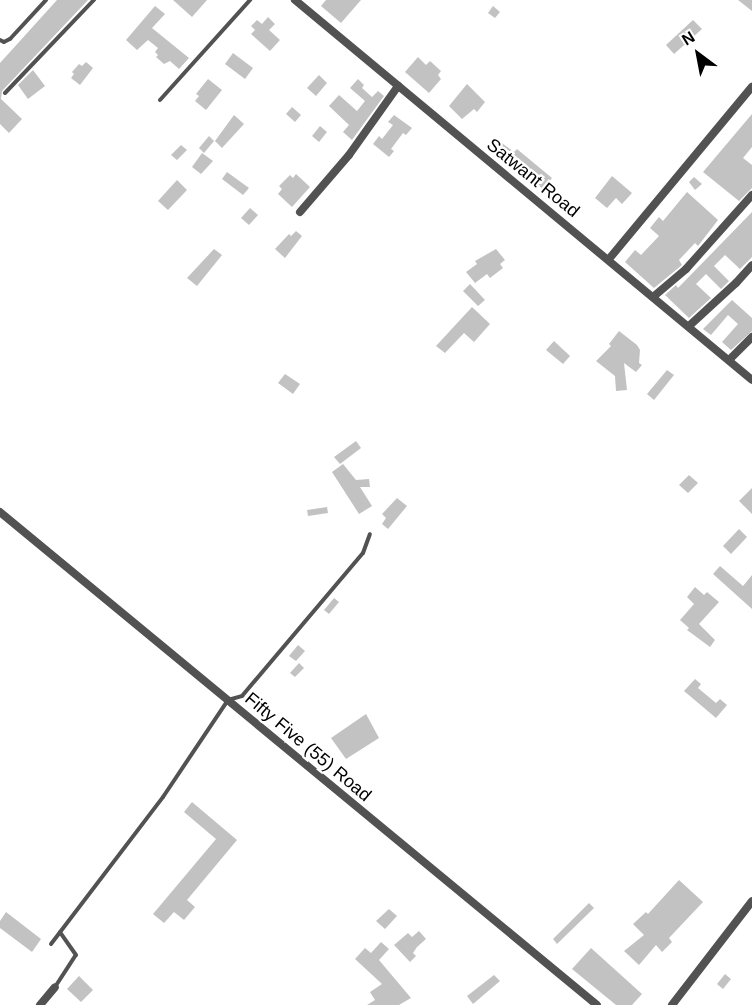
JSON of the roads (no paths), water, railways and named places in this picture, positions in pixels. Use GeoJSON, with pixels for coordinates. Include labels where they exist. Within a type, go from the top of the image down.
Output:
{"type":"FeatureCollection","features":[{"type":"Feature","properties":{"kind":"street","name":"Satwant Road"},"geometry":{"type":"LineString","coordinates":[[295,0],[752,380]]}},
{"type":"Feature","properties":{"kind":"street"},"geometry":{"type":"LineString","coordinates":[[300,212],[349,155],[398,86]]}},
{"type":"Feature","properties":{"kind":"street"},"geometry":{"type":"LineString","coordinates":[[609,259],[752,87]]}},
{"type":"Feature","properties":{"kind":"street"},"geometry":{"type":"LineString","coordinates":[[653,297],[686,269],[752,195]]}},
{"type":"Feature","properties":{"kind":"street"},"geometry":{"type":"LineString","coordinates":[[689,326],[736,283],[752,265]]}},
{"type":"Feature","properties":{"kind":"street"},"geometry":{"type":"LineString","coordinates":[[729,360],[752,337]]}},
{"type":"Feature","properties":{"kind":"street","name":"Fifty Five (55) Road"},"geometry":{"type":"LineString","coordinates":[[0,512],[597,1005]]}},
{"type":"Feature","properties":{"kind":"street"},"geometry":{"type":"LineString","coordinates":[[672,1005],[752,901]]}},
{"type":"Feature","properties":{"kind":"street"},"geometry":{"type":"LineString","coordinates":[[40,1005],[55,987]]}},
{"type":"Feature","properties":{"kind":"lane"},"geometry":{"type":"LineString","coordinates":[[0,40],[4,42],[10,39],[46,0]]}},
{"type":"Feature","properties":{"kind":"lane"},"geometry":{"type":"LineString","coordinates":[[5,93],[94,0]]}},
{"type":"Feature","properties":{"kind":"lane"},"geometry":{"type":"LineString","coordinates":[[160,100],[250,0]]}},
{"type":"Feature","properties":{"kind":"lane"},"geometry":{"type":"LineString","coordinates":[[51,944],[163,797],[228,700],[242,696],[363,553],[370,534]]}},
{"type":"Feature","properties":{"kind":"lane"},"geometry":{"type":"LineString","coordinates":[[55,987],[76,955],[60,932]]}}]}
